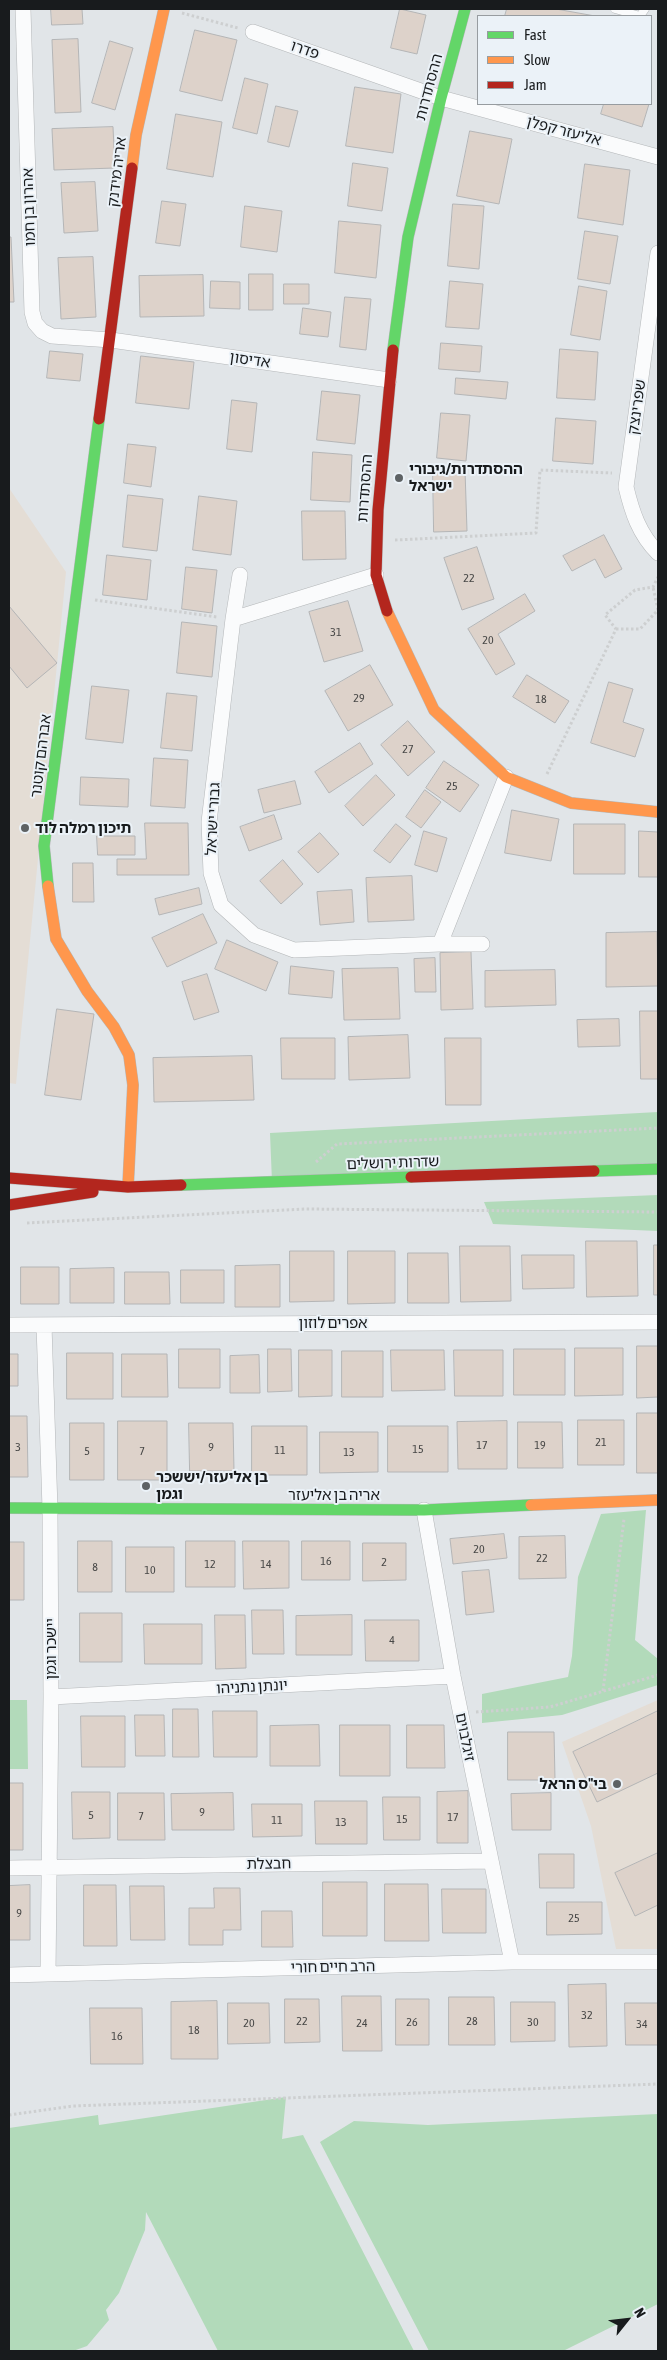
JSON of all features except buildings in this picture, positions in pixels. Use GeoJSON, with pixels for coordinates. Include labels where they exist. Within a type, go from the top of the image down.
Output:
{"type":"FeatureCollection","features":[{"type":"Feature","properties":{"kind":"street","name":"אהרון בן חמו"},"geometry":{"type":"LineString","coordinates":[[24,9],[32,312],[35,323],[42,331],[52,336],[111,340]]}},
{"type":"Feature","properties":{"kind":"street","name":"אריה מידנק"},"geometry":{"type":"LineString","coordinates":[[111,340],[136,135],[164,9]]}},
{"type":"Feature","properties":{"kind":"street","name":"ההסתדרות"},"geometry":{"type":"LineString","coordinates":[[465,9],[441,98],[408,237],[389,380],[376,575],[388,616],[434,710],[506,777],[571,803],[658,812]]}},
{"type":"Feature","properties":{"kind":"street","name":"פדרו"},"geometry":{"type":"LineString","coordinates":[[254,32],[441,98]]}},
{"type":"Feature","properties":{"kind":"street","name":"אליעזר קפלן"},"geometry":{"type":"LineString","coordinates":[[441,98],[658,157]]}},
{"type":"Feature","properties":{"kind":"street","name":"שפרינצק"},"geometry":{"type":"LineString","coordinates":[[658,253],[626,487],[634,517],[649,544],[658,553]]}},
{"type":"Feature","properties":{"kind":"street","name":"אדיסון"},"geometry":{"type":"LineString","coordinates":[[111,340],[389,380]]}},
{"type":"Feature","properties":{"kind":"street","name":"אברהם קוטנר"},"geometry":{"type":"LineString","coordinates":[[111,340],[44,846],[48,893],[56,939],[87,991],[114,1027],[129,1055],[133,1085],[128,1186]]}},
{"type":"Feature","properties":{"kind":"street","name":"גבורי ישראל"},"geometry":{"type":"LineString","coordinates":[[240,575],[209,822],[211,873],[221,905],[254,935],[294,950],[482,944]]}},
{"type":"Feature","properties":{"kind":"street"},"geometry":{"type":"LineString","coordinates":[[233,619],[376,575]]}},
{"type":"Feature","properties":{"kind":"street"},"geometry":{"type":"LineString","coordinates":[[440,944],[506,777]]}},
{"type":"Feature","properties":{"kind":"street","name":"שדרות ירושלים"},"geometry":{"type":"LineString","coordinates":[[9,1178],[128,1186],[658,1170]]}},
{"type":"Feature","properties":{"kind":"street","name":"שדרות ירושלים"},"geometry":{"type":"LineString","coordinates":[[9,1205],[128,1186]]}},
{"type":"Feature","properties":{"kind":"street","name":"אפרים לוזון"},"geometry":{"type":"LineString","coordinates":[[9,1325],[658,1322]]}},
{"type":"Feature","properties":{"kind":"street","name":"יישכר וגמן"},"geometry":{"type":"LineString","coordinates":[[44,1324],[50,1509],[51,1697],[48,1974]]}},
{"type":"Feature","properties":{"kind":"street","name":"אריה בן אליעזר"},"geometry":{"type":"LineString","coordinates":[[9,1508],[424,1510],[658,1500]]}},
{"type":"Feature","properties":{"kind":"street","name":"זיגלבוים"},"geometry":{"type":"LineString","coordinates":[[424,1510],[460,1714],[512,1962]]}},
{"type":"Feature","properties":{"kind":"street","name":"יונתן נתניהו"},"geometry":{"type":"LineString","coordinates":[[51,1697],[453,1676]]}},
{"type":"Feature","properties":{"kind":"street","name":"חבצלת"},"geometry":{"type":"LineString","coordinates":[[9,1868],[490,1861]]}},
{"type":"Feature","properties":{"kind":"street","name":"הרב חיים חורי"},"geometry":{"type":"LineString","coordinates":[[9,1975],[512,1962],[658,1962]]}},
{"type":"Feature","properties":{"kind":"lane"},"geometry":{"type":"LineString","coordinates":[[615,9],[636,15]]}},
{"type":"Feature","properties":{"kind":"path"},"geometry":{"type":"LineString","coordinates":[[177,11],[254,32]]}},
{"type":"Feature","properties":{"kind":"path"},"geometry":{"type":"LineString","coordinates":[[377,541],[536,532],[540,470],[628,474]]}},
{"type":"Feature","properties":{"kind":"path"},"geometry":{"type":"LineString","coordinates":[[616,629],[640,629],[658,610],[653,587],[658,577]]}},
{"type":"Feature","properties":{"kind":"path"},"geometry":{"type":"LineString","coordinates":[[616,629],[605,615],[635,590],[653,587]]}},
{"type":"Feature","properties":{"kind":"path"},"geometry":{"type":"LineString","coordinates":[[77,597],[233,619]]}},
{"type":"Feature","properties":{"kind":"path"},"geometry":{"type":"LineString","coordinates":[[540,791],[616,629]]}},
{"type":"Feature","properties":{"kind":"path"},"geometry":{"type":"LineString","coordinates":[[315,1163],[337,1144],[658,1128]]}},
{"type":"Feature","properties":{"kind":"path"},"geometry":{"type":"LineString","coordinates":[[19,1224],[305,1209],[658,1212]]}},
{"type":"Feature","properties":{"kind":"path"},"geometry":{"type":"LineString","coordinates":[[603,1691],[626,1501]]}},
{"type":"Feature","properties":{"kind":"path"},"geometry":{"type":"LineString","coordinates":[[460,1714],[550,1707],[658,1675]]}},
{"type":"Feature","properties":{"kind":"path"},"geometry":{"type":"LineString","coordinates":[[9,2115],[73,2106],[658,2084]]}},
{"type":"Feature","properties":{"kind":"shaded area","name":"תיכון רמלה לוד"},"geometry":{"type":"Polygon","coordinates":[[[9,488],[66,572],[16,1084],[9,1083],[9,488]]]}},
{"type":"Feature","properties":{"kind":"shaded area","name":"בי\"ס הראל"},"geometry":{"type":"Polygon","coordinates":[[[658,1700],[658,1949],[616,1949],[591,1826],[562,1742],[658,1700]]]}},
{"type":"Feature","properties":{"kind":"green space"},"geometry":{"type":"Polygon","coordinates":[[[658,1112],[658,1163],[272,1182],[270,1133],[658,1112]]]}},
{"type":"Feature","properties":{"kind":"green space"},"geometry":{"type":"Polygon","coordinates":[[[658,1195],[658,1231],[493,1224],[484,1202],[658,1195]]]}},
{"type":"Feature","properties":{"kind":"green space"},"geometry":{"type":"Polygon","coordinates":[[[646,1510],[635,1640],[658,1659],[658,1685],[562,1715],[482,1723],[482,1694],[568,1677],[572,1656],[578,1577],[601,1514],[646,1510]]]}},
{"type":"Feature","properties":{"kind":"green space"},"geometry":{"type":"Polygon","coordinates":[[[9,1700],[27,1700],[28,1769],[9,1769],[9,1700]]]}},
{"type":"Feature","properties":{"kind":"green space"},"geometry":{"type":"Polygon","coordinates":[[[286,2097],[282,2139],[303,2135],[414,2351],[218,2351],[146,2212],[145,2230],[119,2293],[106,2310],[109,2320],[87,2346],[73,2351],[9,2351],[9,2128],[98,2115],[99,2125],[286,2097]]]}},
{"type":"Feature","properties":{"kind":"green space"},"geometry":{"type":"Polygon","coordinates":[[[658,2114],[658,2304],[563,2351],[429,2351],[320,2142],[354,2121],[428,2125],[658,2114]]]}},
{"type":"Feature","properties":{"kind":"traffic: fast"},"geometry":{"type":"LineString","coordinates":[[393,350],[408,237],[441,98],[465,9]]}},
{"type":"Feature","properties":{"kind":"traffic: fast"},"geometry":{"type":"LineString","coordinates":[[48,886],[44,846],[99,419]]}},
{"type":"Feature","properties":{"kind":"traffic: fast"},"geometry":{"type":"LineString","coordinates":[[594,1171],[658,1169]]}},
{"type":"Feature","properties":{"kind":"traffic: fast"},"geometry":{"type":"LineString","coordinates":[[181,1185],[411,1177]]}},
{"type":"Feature","properties":{"kind":"traffic: fast"},"geometry":{"type":"LineString","coordinates":[[9,1508],[424,1510],[531,1505]]}},
{"type":"Feature","properties":{"kind":"traffic: slow"},"geometry":{"type":"LineString","coordinates":[[132,168],[136,135],[164,9]]}},
{"type":"Feature","properties":{"kind":"traffic: slow"},"geometry":{"type":"LineString","coordinates":[[387,611],[434,710],[506,777],[571,803],[658,812]]}},
{"type":"Feature","properties":{"kind":"traffic: slow"},"geometry":{"type":"LineString","coordinates":[[48,886],[56,939],[87,991],[114,1027],[129,1055],[133,1085],[128,1187]]}},
{"type":"Feature","properties":{"kind":"traffic: slow"},"geometry":{"type":"LineString","coordinates":[[531,1505],[658,1500]]}},
{"type":"Feature","properties":{"kind":"traffic: jam"},"geometry":{"type":"LineString","coordinates":[[99,419],[132,168]]}},
{"type":"Feature","properties":{"kind":"traffic: jam"},"geometry":{"type":"LineString","coordinates":[[387,611],[376,575],[378,510],[393,350]]}},
{"type":"Feature","properties":{"kind":"traffic: jam"},"geometry":{"type":"LineString","coordinates":[[411,1177],[594,1171]]}},
{"type":"Feature","properties":{"kind":"traffic: jam"},"geometry":{"type":"LineString","coordinates":[[9,1178],[128,1187],[181,1185]]}},
{"type":"Feature","properties":{"kind":"traffic: jam"},"geometry":{"type":"LineString","coordinates":[[9,1205],[93,1192]]}},
{"type":"Feature","properties":{"kind":"place","name":"ההסתדרות/גיבורי ישראל"},"geometry":{"type":"Point","coordinates":[399,478]}},
{"type":"Feature","properties":{"kind":"place","name":"תיכון רמלה לוד"},"geometry":{"type":"Point","coordinates":[25,828]}},
{"type":"Feature","properties":{"kind":"place","name":"בן אליעזר/יששכר וגמן"},"geometry":{"type":"Point","coordinates":[146,1486]}},
{"type":"Feature","properties":{"kind":"place","name":"בי\"ס הראל"},"geometry":{"type":"Point","coordinates":[617,1784]}}]}
